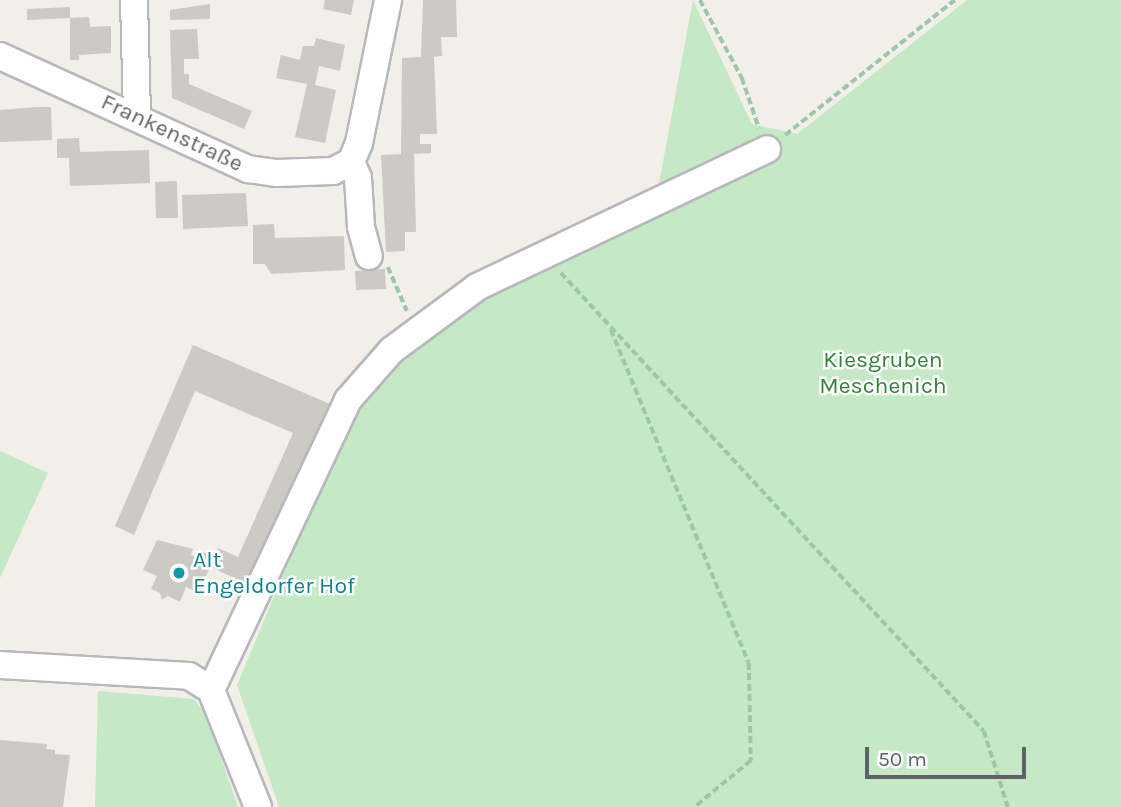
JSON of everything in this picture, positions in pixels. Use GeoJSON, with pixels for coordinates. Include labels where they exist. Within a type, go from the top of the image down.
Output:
{"type":"FeatureCollection","features":[{"type":"Feature","properties":{"kind":"street"},"geometry":{"type":"LineString","coordinates":[[134,0],[137,117]]}},
{"type":"Feature","properties":{"kind":"street"},"geometry":{"type":"LineString","coordinates":[[378,260],[351,162],[359,143],[388,0]]}},
{"type":"Feature","properties":{"kind":"street","name":"Frankenstraße"},"geometry":{"type":"LineString","coordinates":[[0,56],[248,169],[277,173],[333,170],[351,162]]}},
{"type":"Feature","properties":{"kind":"street"},"geometry":{"type":"LineString","coordinates":[[211,690],[348,400],[416,329],[477,287],[767,149]]}},
{"type":"Feature","properties":{"kind":"street"},"geometry":{"type":"LineString","coordinates":[[0,665],[189,676],[211,690],[258,807]]}},
{"type":"Feature","properties":{"kind":"path"},"geometry":{"type":"LineString","coordinates":[[700,0],[742,78],[767,149],[955,0]]}},
{"type":"Feature","properties":{"kind":"path"},"geometry":{"type":"LineString","coordinates":[[545,256],[984,731],[1008,807]]}},
{"type":"Feature","properties":{"kind":"path"},"geometry":{"type":"LineString","coordinates":[[378,260],[416,329]]}},
{"type":"Feature","properties":{"kind":"path"},"geometry":{"type":"LineString","coordinates":[[609,325],[749,663],[751,761],[695,807]]}},
{"type":"Feature","properties":{"kind":"green space","name":"Kiesgruben Meschenich"},"geometry":{"type":"Polygon","coordinates":[[[693,0],[752,124],[797,134],[967,0],[1121,0],[1121,807],[279,807],[237,685],[351,412],[402,353],[483,294],[658,189],[693,0]]]}},
{"type":"Feature","properties":{"kind":"green space"},"geometry":{"type":"Polygon","coordinates":[[[0,451],[48,473],[0,578],[0,451]]]}},
{"type":"Feature","properties":{"kind":"green space"},"geometry":{"type":"Polygon","coordinates":[[[98,691],[194,699],[206,715],[238,807],[95,807],[98,691]]]}},
{"type":"Feature","properties":{"kind":"building"},"geometry":{"type":"Polygon","coordinates":[[[325,0],[354,0],[351,15],[323,9],[325,0]]]}},
{"type":"Feature","properties":{"kind":"building"},"geometry":{"type":"Polygon","coordinates":[[[423,0],[456,0],[457,37],[441,37],[442,56],[434,57],[437,134],[420,134],[420,144],[431,144],[431,153],[414,154],[416,232],[405,232],[405,251],[386,252],[381,155],[401,154],[402,58],[421,57],[423,0]]]}},
{"type":"Feature","properties":{"kind":"building"},"geometry":{"type":"Polygon","coordinates":[[[210,4],[210,19],[170,20],[170,10],[210,4]]]}},
{"type":"Feature","properties":{"kind":"building"},"geometry":{"type":"Polygon","coordinates":[[[70,7],[70,18],[27,20],[27,9],[70,7]]]}},
{"type":"Feature","properties":{"kind":"building"},"geometry":{"type":"Polygon","coordinates":[[[89,17],[90,27],[111,26],[111,53],[79,55],[79,60],[70,60],[70,18],[89,17]]]}},
{"type":"Feature","properties":{"kind":"building"},"geometry":{"type":"Polygon","coordinates":[[[197,29],[199,59],[184,59],[184,74],[189,74],[189,84],[252,111],[244,129],[172,98],[170,30],[197,29]]]}},
{"type":"Feature","properties":{"kind":"building"},"geometry":{"type":"Polygon","coordinates":[[[316,38],[345,45],[340,71],[319,66],[315,85],[336,90],[325,143],[295,137],[307,84],[276,78],[281,55],[300,60],[303,46],[314,46],[316,38]]]}},
{"type":"Feature","properties":{"kind":"building"},"geometry":{"type":"Polygon","coordinates":[[[51,107],[52,140],[0,142],[0,110],[51,107]]]}},
{"type":"Feature","properties":{"kind":"building"},"geometry":{"type":"Polygon","coordinates":[[[79,138],[80,152],[149,150],[150,183],[70,186],[69,158],[57,158],[57,139],[79,138]]]}},
{"type":"Feature","properties":{"kind":"building"},"geometry":{"type":"Polygon","coordinates":[[[177,181],[178,218],[156,218],[155,182],[177,181]]]}},
{"type":"Feature","properties":{"kind":"building"},"geometry":{"type":"Polygon","coordinates":[[[246,193],[248,226],[183,229],[182,195],[246,193]]]}},
{"type":"Feature","properties":{"kind":"building"},"geometry":{"type":"Polygon","coordinates":[[[274,224],[275,238],[344,236],[345,270],[271,274],[265,264],[253,264],[253,225],[274,224]]]}},
{"type":"Feature","properties":{"kind":"building"},"geometry":{"type":"Polygon","coordinates":[[[385,269],[386,289],[356,290],[355,271],[385,269]]]}},
{"type":"Feature","properties":{"kind":"building"},"geometry":{"type":"Polygon","coordinates":[[[193,345],[330,404],[250,585],[210,567],[199,593],[186,587],[180,602],[168,596],[162,600],[160,593],[151,589],[157,576],[143,570],[157,540],[193,549],[191,555],[197,557],[200,551],[214,557],[218,548],[238,557],[293,433],[195,391],[134,535],[115,526],[193,345]]]}},
{"type":"Feature","properties":{"kind":"building"},"geometry":{"type":"Polygon","coordinates":[[[0,740],[47,744],[46,749],[55,750],[55,754],[70,755],[63,807],[0,807],[0,740]]]}},
{"type":"Feature","properties":{"kind":"place","name":"Alt Engeldorfer Hof"},"geometry":{"type":"Point","coordinates":[179,573]}}]}
